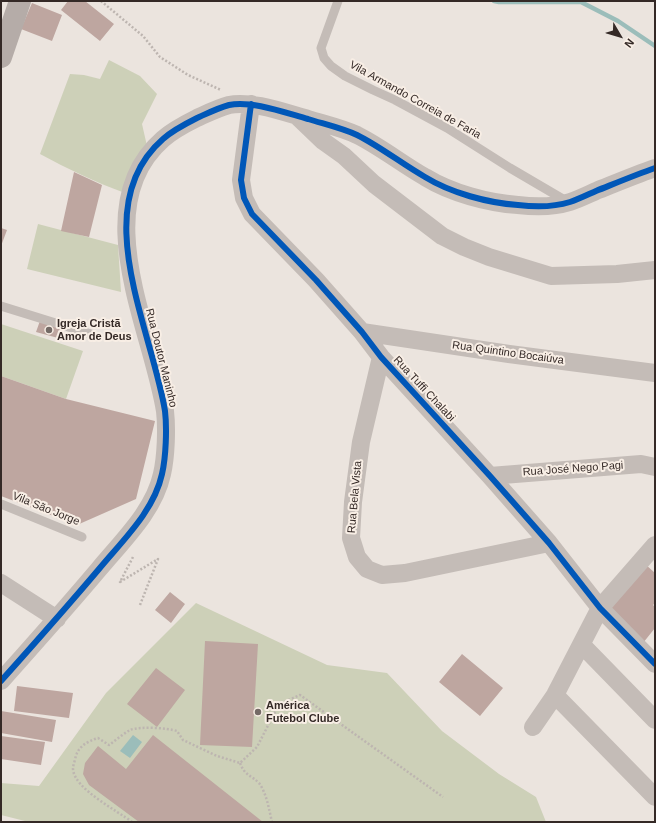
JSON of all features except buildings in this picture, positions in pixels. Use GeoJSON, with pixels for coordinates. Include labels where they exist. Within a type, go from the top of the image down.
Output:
{"type":"FeatureCollection","features":[{"type":"Feature","properties":{"kind":"main road"},"geometry":{"type":"LineString","coordinates":[[1,56],[20,1]]}},
{"type":"Feature","properties":{"kind":"street","name":"Rua Doutor Maninho"},"geometry":{"type":"LineString","coordinates":[[1,681],[57,619],[121,543],[151,503],[157,490],[165,455],[166,414],[154,363],[140,314],[127,249],[127,227],[128,205],[133,182],[145,158],[171,132],[213,111],[232,104],[251,104],[297,116],[323,141],[344,156],[374,184],[442,236],[464,247],[489,257],[551,276],[617,274],[655,270]]}},
{"type":"Feature","properties":{"kind":"street","name":"Rua Tuffi Chalabi"},"geometry":{"type":"LineString","coordinates":[[251,104],[241,180],[244,198],[252,214],[316,280],[362,332],[381,357],[549,543],[600,608],[655,664]]}},
{"type":"Feature","properties":{"kind":"street"},"geometry":{"type":"LineString","coordinates":[[297,116],[355,134],[399,160],[427,179],[464,195],[517,205],[540,206],[569,202],[655,168]]}},
{"type":"Feature","properties":{"kind":"street","name":"Rua Quintino Bocaiúva"},"geometry":{"type":"LineString","coordinates":[[362,332],[509,354],[655,373]]}},
{"type":"Feature","properties":{"kind":"street","name":"Rua Bela Vista"},"geometry":{"type":"LineString","coordinates":[[381,357],[361,442],[353,502],[351,538],[357,557],[367,569],[382,575],[405,573],[549,543]]}},
{"type":"Feature","properties":{"kind":"street","name":"Rua José Nego Pagi"},"geometry":{"type":"LineString","coordinates":[[490,476],[642,464],[655,467]]}},
{"type":"Feature","properties":{"kind":"street"},"geometry":{"type":"LineString","coordinates":[[532,727],[555,695],[600,608],[655,545]]}},
{"type":"Feature","properties":{"kind":"street"},"geometry":{"type":"LineString","coordinates":[[1,583],[57,619]]}},
{"type":"Feature","properties":{"kind":"street"},"geometry":{"type":"LineString","coordinates":[[582,645],[655,720]]}},
{"type":"Feature","properties":{"kind":"street"},"geometry":{"type":"LineString","coordinates":[[555,695],[655,797]]}},
{"type":"Feature","properties":{"kind":"lane","name":"Vila Armando Correia de Faria"},"geometry":{"type":"LineString","coordinates":[[338,1],[321,48],[324,58],[331,66],[345,76],[395,100],[447,128],[510,168],[569,202]]}},
{"type":"Feature","properties":{"kind":"lane"},"geometry":{"type":"LineString","coordinates":[[1,306],[91,334]]}},
{"type":"Feature","properties":{"kind":"lane","name":"Vila São Jorge"},"geometry":{"type":"LineString","coordinates":[[1,504],[82,537]]}},
{"type":"Feature","properties":{"kind":"path"},"geometry":{"type":"LineString","coordinates":[[101,1],[143,36],[160,57],[188,75],[223,91]]}},
{"type":"Feature","properties":{"kind":"path"},"geometry":{"type":"LineString","coordinates":[[121,543],[134,554],[120,582],[158,560],[140,605]]}},
{"type":"Feature","properties":{"kind":"path"},"geometry":{"type":"LineString","coordinates":[[240,763],[257,747],[277,708],[284,702],[300,695],[443,797]]}},
{"type":"Feature","properties":{"kind":"path"},"geometry":{"type":"LineString","coordinates":[[132,822],[92,794],[78,780],[73,770],[76,752],[86,742],[98,738],[109,745],[131,729],[167,728],[177,731],[183,740],[217,756],[240,763]]}},
{"type":"Feature","properties":{"kind":"path"},"geometry":{"type":"LineString","coordinates":[[240,763],[243,771],[258,783],[264,792],[272,822]]}},
{"type":"Feature","properties":{"kind":"green space"},"geometry":{"type":"Polygon","coordinates":[[[109,60],[140,76],[157,94],[142,124],[147,146],[125,193],[82,175],[40,154],[70,74],[84,75],[100,79],[109,60]]]}},
{"type":"Feature","properties":{"kind":"green space"},"geometry":{"type":"Polygon","coordinates":[[[38,224],[118,245],[121,292],[27,269],[38,224]]]}},
{"type":"Feature","properties":{"kind":"green space"},"geometry":{"type":"Polygon","coordinates":[[[1,324],[83,351],[66,399],[1,376],[1,324]]]}},
{"type":"Feature","properties":{"kind":"green space","name":"América Futebol Clube"},"geometry":{"type":"Polygon","coordinates":[[[196,603],[327,665],[387,673],[442,731],[499,774],[536,797],[546,822],[29,822],[1,815],[1,783],[39,786],[106,693],[196,603]]]}},
{"type":"Feature","properties":{"kind":"water"},"geometry":{"type":"Polygon","coordinates":[[[133,735],[142,742],[130,758],[120,751],[133,735]]]}},
{"type":"Feature","properties":{"kind":"waterway"},"geometry":{"type":"LineString","coordinates":[[494,1],[581,2],[618,21],[655,46]]}},
{"type":"Feature","properties":{"kind":"cycle path"},"geometry":{"type":"LineString","coordinates":[[1,681],[127,536],[145,513],[158,488],[162,474],[165,451],[165,411],[158,379],[138,307],[130,269],[126,233],[129,198],[140,167],[163,139],[179,127],[225,106],[248,104],[333,126],[357,135],[408,167],[446,188],[494,202],[524,206],[551,206],[564,204],[655,168]]}},
{"type":"Feature","properties":{"kind":"cycle path"},"geometry":{"type":"LineString","coordinates":[[251,104],[241,180],[244,198],[252,214],[316,280],[362,332],[381,357],[549,543],[600,608],[655,664]]}},
{"type":"Feature","properties":{"kind":"place","name":"Igreja Cristã Amor de Deus"},"geometry":{"type":"Point","coordinates":[49,330]}},
{"type":"Feature","properties":{"kind":"place","name":"América Futebol Clube"},"geometry":{"type":"Point","coordinates":[258,712]}}]}
